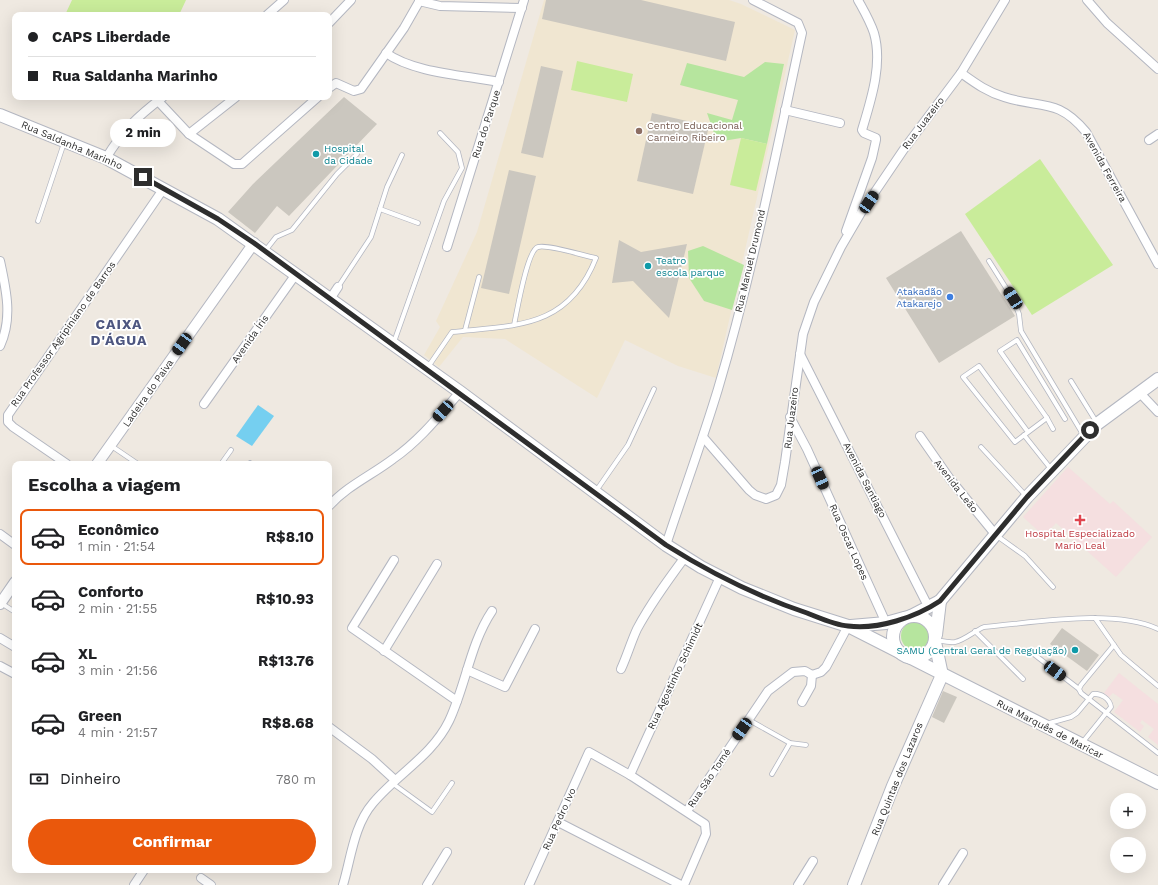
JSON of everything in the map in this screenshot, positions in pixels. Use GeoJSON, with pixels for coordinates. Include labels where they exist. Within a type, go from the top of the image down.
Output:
{"type":"FeatureCollection","features":[{"type":"Feature","properties":{"kind":"main road","name":"Rua Saldanha Marinho"},"geometry":{"type":"LineString","coordinates":[[0,115],[65,140],[106,158],[164,188],[218,219],[254,243],[460,392],[666,545],[720,577],[765,598],[845,632],[905,655]]}},
{"type":"Feature","properties":{"kind":"main road"},"geometry":{"type":"LineString","coordinates":[[942,675],[935,640],[935,632],[929,622],[923,618],[909,617],[897,625],[894,631],[895,644],[905,655],[913,658],[924,655],[932,648],[935,640],[940,601],[995,534],[1084,436],[1097,424],[1158,379]]}},
{"type":"Feature","properties":{"kind":"main road","name":"Rua Saldanha Marinho"},"geometry":{"type":"LineString","coordinates":[[845,632],[909,617],[940,601]]}},
{"type":"Feature","properties":{"kind":"main road","name":"Rua Marquês de Maricar"},"geometry":{"type":"LineString","coordinates":[[905,655],[1158,783]]}},
{"type":"Feature","properties":{"kind":"main road","name":"Rua Quintas dos Lazaros"},"geometry":{"type":"LineString","coordinates":[[854,885],[893,786],[942,675]]}},
{"type":"Feature","properties":{"kind":"street"},"geometry":{"type":"LineString","coordinates":[[273,9],[274,0]]}},
{"type":"Feature","properties":{"kind":"street"},"geometry":{"type":"LineString","coordinates":[[270,12],[284,0]]}},
{"type":"Feature","properties":{"kind":"street"},"geometry":{"type":"LineString","coordinates":[[332,20],[351,0]]}},
{"type":"Feature","properties":{"kind":"street"},"geometry":{"type":"LineString","coordinates":[[332,86],[336,83],[354,91],[361,89],[404,28],[419,0],[440,6],[523,4]]}},
{"type":"Feature","properties":{"kind":"street","name":"Rua Manuel Drumond"},"geometry":{"type":"LineString","coordinates":[[666,545],[718,389],[740,306],[800,42],[801,28],[798,23],[764,2],[753,0]]}},
{"type":"Feature","properties":{"kind":"street","name":"Rua Juazeiro"},"geometry":{"type":"LineString","coordinates":[[703,437],[749,490],[760,497],[769,498],[776,495],[781,485],[800,354],[809,316],[841,247],[872,158],[876,140],[874,136],[864,133],[862,130],[873,89],[877,49],[870,21],[858,0]]}},
{"type":"Feature","properties":{"kind":"street","name":"Rua Juazeiro"},"geometry":{"type":"LineString","coordinates":[[841,247],[902,153],[961,73],[1005,0]]}},
{"type":"Feature","properties":{"kind":"street"},"geometry":{"type":"LineString","coordinates":[[1087,0],[1107,23],[1158,69]]}},
{"type":"Feature","properties":{"kind":"street","name":"Rua do Parque"},"geometry":{"type":"LineString","coordinates":[[447,247],[523,4]]}},
{"type":"Feature","properties":{"kind":"street"},"geometry":{"type":"LineString","coordinates":[[386,53],[395,60],[414,67],[499,82]]}},
{"type":"Feature","properties":{"kind":"street","name":"Avenida Ferreira"},"geometry":{"type":"LineString","coordinates":[[961,73],[987,91],[1006,98],[1058,109],[1070,115],[1090,139],[1140,234],[1158,264]]}},
{"type":"Feature","properties":{"kind":"street"},"geometry":{"type":"LineString","coordinates":[[106,158],[123,132],[146,109],[160,100]]}},
{"type":"Feature","properties":{"kind":"street"},"geometry":{"type":"LineString","coordinates":[[162,100],[189,134],[234,164],[242,164],[315,100]]}},
{"type":"Feature","properties":{"kind":"street"},"geometry":{"type":"LineString","coordinates":[[189,134],[232,100]]}},
{"type":"Feature","properties":{"kind":"street"},"geometry":{"type":"LineString","coordinates":[[785,110],[840,122]]}},
{"type":"Feature","properties":{"kind":"street"},"geometry":{"type":"LineString","coordinates":[[1149,140],[1158,134]]}},
{"type":"Feature","properties":{"kind":"street","name":"Rua Professor Agripiniano de Barros"},"geometry":{"type":"LineString","coordinates":[[63,461],[13,427],[8,422],[8,415],[164,188]]}},
{"type":"Feature","properties":{"kind":"street","name":"Ladeira do Paiva"},"geometry":{"type":"LineString","coordinates":[[99,461],[254,243]]}},
{"type":"Feature","properties":{"kind":"street"},"geometry":{"type":"LineString","coordinates":[[0,261],[8,312],[6,329],[0,346]]}},
{"type":"Feature","properties":{"kind":"street","name":"Avenida Íris"},"geometry":{"type":"LineString","coordinates":[[204,404],[296,274]]}},
{"type":"Feature","properties":{"kind":"street"},"geometry":{"type":"LineString","coordinates":[[330,299],[338,287]]}},
{"type":"Feature","properties":{"kind":"street","name":"Avenida Santiago"},"geometry":{"type":"LineString","coordinates":[[800,354],[929,608]]}},
{"type":"Feature","properties":{"kind":"street"},"geometry":{"type":"LineString","coordinates":[[332,503],[343,492],[392,460],[411,445],[460,392]]}},
{"type":"Feature","properties":{"kind":"street"},"geometry":{"type":"LineString","coordinates":[[1140,392],[1158,412]]}},
{"type":"Feature","properties":{"kind":"street","name":"Rua Oscar Lopes"},"geometry":{"type":"LineString","coordinates":[[790,417],[807,449],[886,623]]}},
{"type":"Feature","properties":{"kind":"street","name":"Avenida Leão"},"geometry":{"type":"LineString","coordinates":[[920,436],[950,479],[995,534]]}},
{"type":"Feature","properties":{"kind":"street"},"geometry":{"type":"LineString","coordinates":[[0,534],[12,543]]}},
{"type":"Feature","properties":{"kind":"street"},"geometry":{"type":"LineString","coordinates":[[621,669],[637,631],[647,612],[660,590],[685,556]]}},
{"type":"Feature","properties":{"kind":"street"},"geometry":{"type":"LineString","coordinates":[[394,560],[352,628],[457,701]]}},
{"type":"Feature","properties":{"kind":"street"},"geometry":{"type":"LineString","coordinates":[[384,651],[437,564]]}},
{"type":"Feature","properties":{"kind":"street","name":"Rua Agostinho Schimidt"},"geometry":{"type":"LineString","coordinates":[[630,774],[720,577]]}},
{"type":"Feature","properties":{"kind":"street"},"geometry":{"type":"LineString","coordinates":[[0,603],[12,586]]}},
{"type":"Feature","properties":{"kind":"street"},"geometry":{"type":"LineString","coordinates":[[343,885],[362,819],[373,803],[393,782],[416,763],[439,737],[449,721],[468,670],[480,631],[492,611]]}},
{"type":"Feature","properties":{"kind":"street"},"geometry":{"type":"LineString","coordinates":[[468,670],[505,687],[536,629]]}},
{"type":"Feature","properties":{"kind":"street"},"geometry":{"type":"LineString","coordinates":[[802,702],[811,686],[812,675],[821,672],[826,668],[845,632]]}},
{"type":"Feature","properties":{"kind":"street"},"geometry":{"type":"LineString","coordinates":[[0,638],[12,644]]}},
{"type":"Feature","properties":{"kind":"street"},"geometry":{"type":"LineString","coordinates":[[0,666],[12,672]]}},
{"type":"Feature","properties":{"kind":"street","name":"Rua Sāo Tomé"},"geometry":{"type":"LineString","coordinates":[[687,811],[768,691],[784,681],[793,672],[804,671],[812,675]]}},
{"type":"Feature","properties":{"kind":"street"},"geometry":{"type":"LineString","coordinates":[[332,729],[372,759],[393,782]]}},
{"type":"Feature","properties":{"kind":"street","name":"Rua Pedro Ivo"},"geometry":{"type":"LineString","coordinates":[[529,885],[589,752],[630,774]]}},
{"type":"Feature","properties":{"kind":"street"},"geometry":{"type":"LineString","coordinates":[[558,822],[682,885],[707,830],[704,823],[630,774]]}},
{"type":"Feature","properties":{"kind":"street"},"geometry":{"type":"LineString","coordinates":[[427,885],[447,852]]}},
{"type":"Feature","properties":{"kind":"street"},"geometry":{"type":"LineString","coordinates":[[943,885],[963,853]]}},
{"type":"Feature","properties":{"kind":"street"},"geometry":{"type":"LineString","coordinates":[[798,885],[812,861]]}},
{"type":"Feature","properties":{"kind":"street"},"geometry":{"type":"LineString","coordinates":[[134,885],[142,873]]}},
{"type":"Feature","properties":{"kind":"street"},"geometry":{"type":"LineString","coordinates":[[201,878],[210,885]]}},
{"type":"Feature","properties":{"kind":"lane"},"geometry":{"type":"LineString","coordinates":[[393,344],[444,201],[462,168],[458,152],[440,133]]}},
{"type":"Feature","properties":{"kind":"lane"},"geometry":{"type":"LineString","coordinates":[[38,221],[65,140]]}},
{"type":"Feature","properties":{"kind":"lane"},"geometry":{"type":"LineString","coordinates":[[265,251],[276,237],[292,230],[337,174],[357,154]]}},
{"type":"Feature","properties":{"kind":"lane"},"geometry":{"type":"LineString","coordinates":[[338,287],[371,237],[387,187],[402,155]]}},
{"type":"Feature","properties":{"kind":"lane"},"geometry":{"type":"LineString","coordinates":[[380,209],[418,223]]}},
{"type":"Feature","properties":{"kind":"lane"},"geometry":{"type":"LineString","coordinates":[[427,369],[452,332],[514,325],[538,320],[565,304],[578,292],[588,277],[596,258],[549,248],[535,248],[529,260],[514,325]]}},
{"type":"Feature","properties":{"kind":"lane"},"geometry":{"type":"LineString","coordinates":[[989,261],[1013,298],[1019,314],[1021,331],[1084,436]]}},
{"type":"Feature","properties":{"kind":"lane"},"geometry":{"type":"LineString","coordinates":[[464,330],[479,276]]}},
{"type":"Feature","properties":{"kind":"lane"},"geometry":{"type":"LineString","coordinates":[[1053,429],[1047,418],[1000,351],[1017,340],[1065,419]]}},
{"type":"Feature","properties":{"kind":"lane"},"geometry":{"type":"LineString","coordinates":[[1028,432],[979,366],[963,377],[1015,442],[1047,418]]}},
{"type":"Feature","properties":{"kind":"lane"},"geometry":{"type":"LineString","coordinates":[[1071,381],[1097,424]]}},
{"type":"Feature","properties":{"kind":"lane"},"geometry":{"type":"LineString","coordinates":[[595,492],[628,445],[654,389]]}},
{"type":"Feature","properties":{"kind":"lane"},"geometry":{"type":"LineString","coordinates":[[1024,436],[1052,470]]}},
{"type":"Feature","properties":{"kind":"lane"},"geometry":{"type":"LineString","coordinates":[[110,445],[134,461]]}},
{"type":"Feature","properties":{"kind":"lane"},"geometry":{"type":"LineString","coordinates":[[982,447],[1027,497]]}},
{"type":"Feature","properties":{"kind":"lane"},"geometry":{"type":"LineString","coordinates":[[223,461],[231,450]]}},
{"type":"Feature","properties":{"kind":"lane"},"geometry":{"type":"LineString","coordinates":[[995,534],[1025,556],[1053,587]]}},
{"type":"Feature","properties":{"kind":"lane"},"geometry":{"type":"LineString","coordinates":[[0,603],[12,610]]}},
{"type":"Feature","properties":{"kind":"lane"},"geometry":{"type":"LineString","coordinates":[[935,640],[954,642],[960,641],[984,627],[1095,618],[1135,622],[1158,629]]}},
{"type":"Feature","properties":{"kind":"lane"},"geometry":{"type":"LineString","coordinates":[[1095,618],[1125,659],[1158,686]]}},
{"type":"Feature","properties":{"kind":"lane"},"geometry":{"type":"LineString","coordinates":[[975,631],[1023,679]]}},
{"type":"Feature","properties":{"kind":"lane"},"geometry":{"type":"LineString","coordinates":[[1079,689],[1114,645]]}},
{"type":"Feature","properties":{"kind":"lane"},"geometry":{"type":"LineString","coordinates":[[1031,652],[1079,689],[1089,699],[1158,754]]}},
{"type":"Feature","properties":{"kind":"lane"},"geometry":{"type":"LineString","coordinates":[[1042,725],[1070,717],[1077,713],[1095,693],[1100,694],[1109,701],[1111,707],[1081,744]]}},
{"type":"Feature","properties":{"kind":"lane"},"geometry":{"type":"LineString","coordinates":[[749,720],[790,743],[806,745]]}},
{"type":"Feature","properties":{"kind":"lane"},"geometry":{"type":"LineString","coordinates":[[772,774],[790,743]]}},
{"type":"Feature","properties":{"kind":"lane"},"geometry":{"type":"LineString","coordinates":[[393,782],[432,812],[452,783]]}},
{"type":"Feature","properties":{"kind":"shaded area","name":"Centro Educacional Carneiro Ribeiro"},"geometry":{"type":"Polygon","coordinates":[[[544,0],[729,0],[741,4],[795,30],[716,378],[678,366],[625,340],[597,398],[505,339],[463,337],[439,367],[424,355],[440,327],[436,321],[477,232],[544,0]]]}},
{"type":"Feature","properties":{"kind":"shaded area","name":"Hospital Especializado Mario Leal"},"geometry":{"type":"Polygon","coordinates":[[[1068,467],[1110,504],[1113,501],[1152,537],[1116,577],[1056,523],[1044,536],[1023,517],[1068,467]]]}},
{"type":"Feature","properties":{"kind":"shaded area"},"geometry":{"type":"Polygon","coordinates":[[[1119,673],[1158,704],[1158,745],[1148,737],[1154,729],[1142,720],[1140,723],[1144,726],[1140,732],[1114,712],[1123,700],[1113,693],[1109,697],[1104,693],[1119,673]]]}},
{"type":"Feature","properties":{"kind":"green space"},"geometry":{"type":"Polygon","coordinates":[[[72,0],[186,0],[180,12],[66,12],[72,0]]]}},
{"type":"Feature","properties":{"kind":"green space"},"geometry":{"type":"Polygon","coordinates":[[[577,61],[633,74],[627,102],[571,90],[577,61]]]}},
{"type":"Feature","properties":{"kind":"green space"},"geometry":{"type":"Polygon","coordinates":[[[765,62],[784,64],[767,144],[741,138],[717,142],[707,113],[732,120],[738,100],[680,85],[687,63],[744,77],[765,62]]]}},
{"type":"Feature","properties":{"kind":"green space"},"geometry":{"type":"Polygon","coordinates":[[[741,138],[767,144],[756,191],[730,185],[741,138]]]}},
{"type":"Feature","properties":{"kind":"green space"},"geometry":{"type":"Polygon","coordinates":[[[1040,159],[1113,265],[1032,315],[965,214],[1040,159]]]}},
{"type":"Feature","properties":{"kind":"green space"},"geometry":{"type":"Polygon","coordinates":[[[703,246],[744,265],[732,310],[704,301],[689,278],[688,251],[703,246]]]}},
{"type":"Feature","properties":{"kind":"green space"},"geometry":{"type":"Polygon","coordinates":[[[915,622],[925,626],[929,636],[925,646],[915,650],[905,646],[901,636],[905,626],[915,622]]]}},
{"type":"Feature","properties":{"kind":"water"},"geometry":{"type":"Polygon","coordinates":[[[258,405],[274,416],[252,446],[236,436],[258,405]]]}},
{"type":"Feature","properties":{"kind":"building"},"geometry":{"type":"Polygon","coordinates":[[[546,0],[641,0],[735,22],[726,61],[542,19],[546,0]]]}},
{"type":"Feature","properties":{"kind":"building"},"geometry":{"type":"Polygon","coordinates":[[[541,66],[563,71],[543,158],[521,153],[541,66]]]}},
{"type":"Feature","properties":{"kind":"building","name":"Hospital da Cidade"},"geometry":{"type":"Polygon","coordinates":[[[344,97],[377,124],[289,216],[277,206],[255,233],[228,212],[253,184],[344,97]]]}},
{"type":"Feature","properties":{"kind":"building"},"geometry":{"type":"Polygon","coordinates":[[[652,113],[709,126],[693,194],[637,181],[652,113]]]}},
{"type":"Feature","properties":{"kind":"building"},"geometry":{"type":"Polygon","coordinates":[[[509,170],[536,176],[509,294],[481,288],[509,170]]]}},
{"type":"Feature","properties":{"kind":"building","name":"Atakadão Atakarejo"},"geometry":{"type":"Polygon","coordinates":[[[961,231],[1015,316],[939,363],[886,278],[961,231]]]}},
{"type":"Feature","properties":{"kind":"building","name":"Teatro escola parque"},"geometry":{"type":"Polygon","coordinates":[[[619,240],[641,252],[687,244],[669,318],[633,281],[612,283],[619,240]]]}},
{"type":"Feature","properties":{"kind":"building","name":"SAMU (Central Geral de Regulação)"},"geometry":{"type":"Polygon","coordinates":[[[1062,628],[1099,655],[1087,671],[1050,644],[1062,628]]]}},
{"type":"Feature","properties":{"kind":"building"},"geometry":{"type":"Polygon","coordinates":[[[943,691],[957,697],[944,723],[932,717],[943,691]]]}},
{"type":"Feature","properties":{"kind":"place","name":"Centro Educacional Carneiro Ribeiro"},"geometry":{"type":"Point","coordinates":[639,131]}},
{"type":"Feature","properties":{"kind":"place","name":"Hospital da Cidade"},"geometry":{"type":"Point","coordinates":[316,154]}},
{"type":"Feature","properties":{"kind":"place","name":"Teatro escola parque"},"geometry":{"type":"Point","coordinates":[648,266]}},
{"type":"Feature","properties":{"kind":"place","name":"Atakadão Atakarejo"},"geometry":{"type":"Point","coordinates":[950,297]}},
{"type":"Feature","properties":{"kind":"place","name":"Hospital Especializado Mario Leal"},"geometry":{"type":"Point","coordinates":[1080,520]}},
{"type":"Feature","properties":{"kind":"place","name":"SAMU (Central Geral de Regulação)"},"geometry":{"type":"Point","coordinates":[1075,650]}},
{"type":"Feature","properties":{"kind":"district","name":"CAIXA D'ÁGUA"},"geometry":{"type":"Point","coordinates":[119,332]}},
{"type":"Feature","properties":{"kind":"route"},"geometry":{"type":"LineString","coordinates":[[143,177],[198,207],[254,243],[460,392],[666,545],[701,567],[742,588],[794,609],[848,626],[867,626],[895,621],[921,612],[940,601],[1027,497],[1090,430]]}}]}
